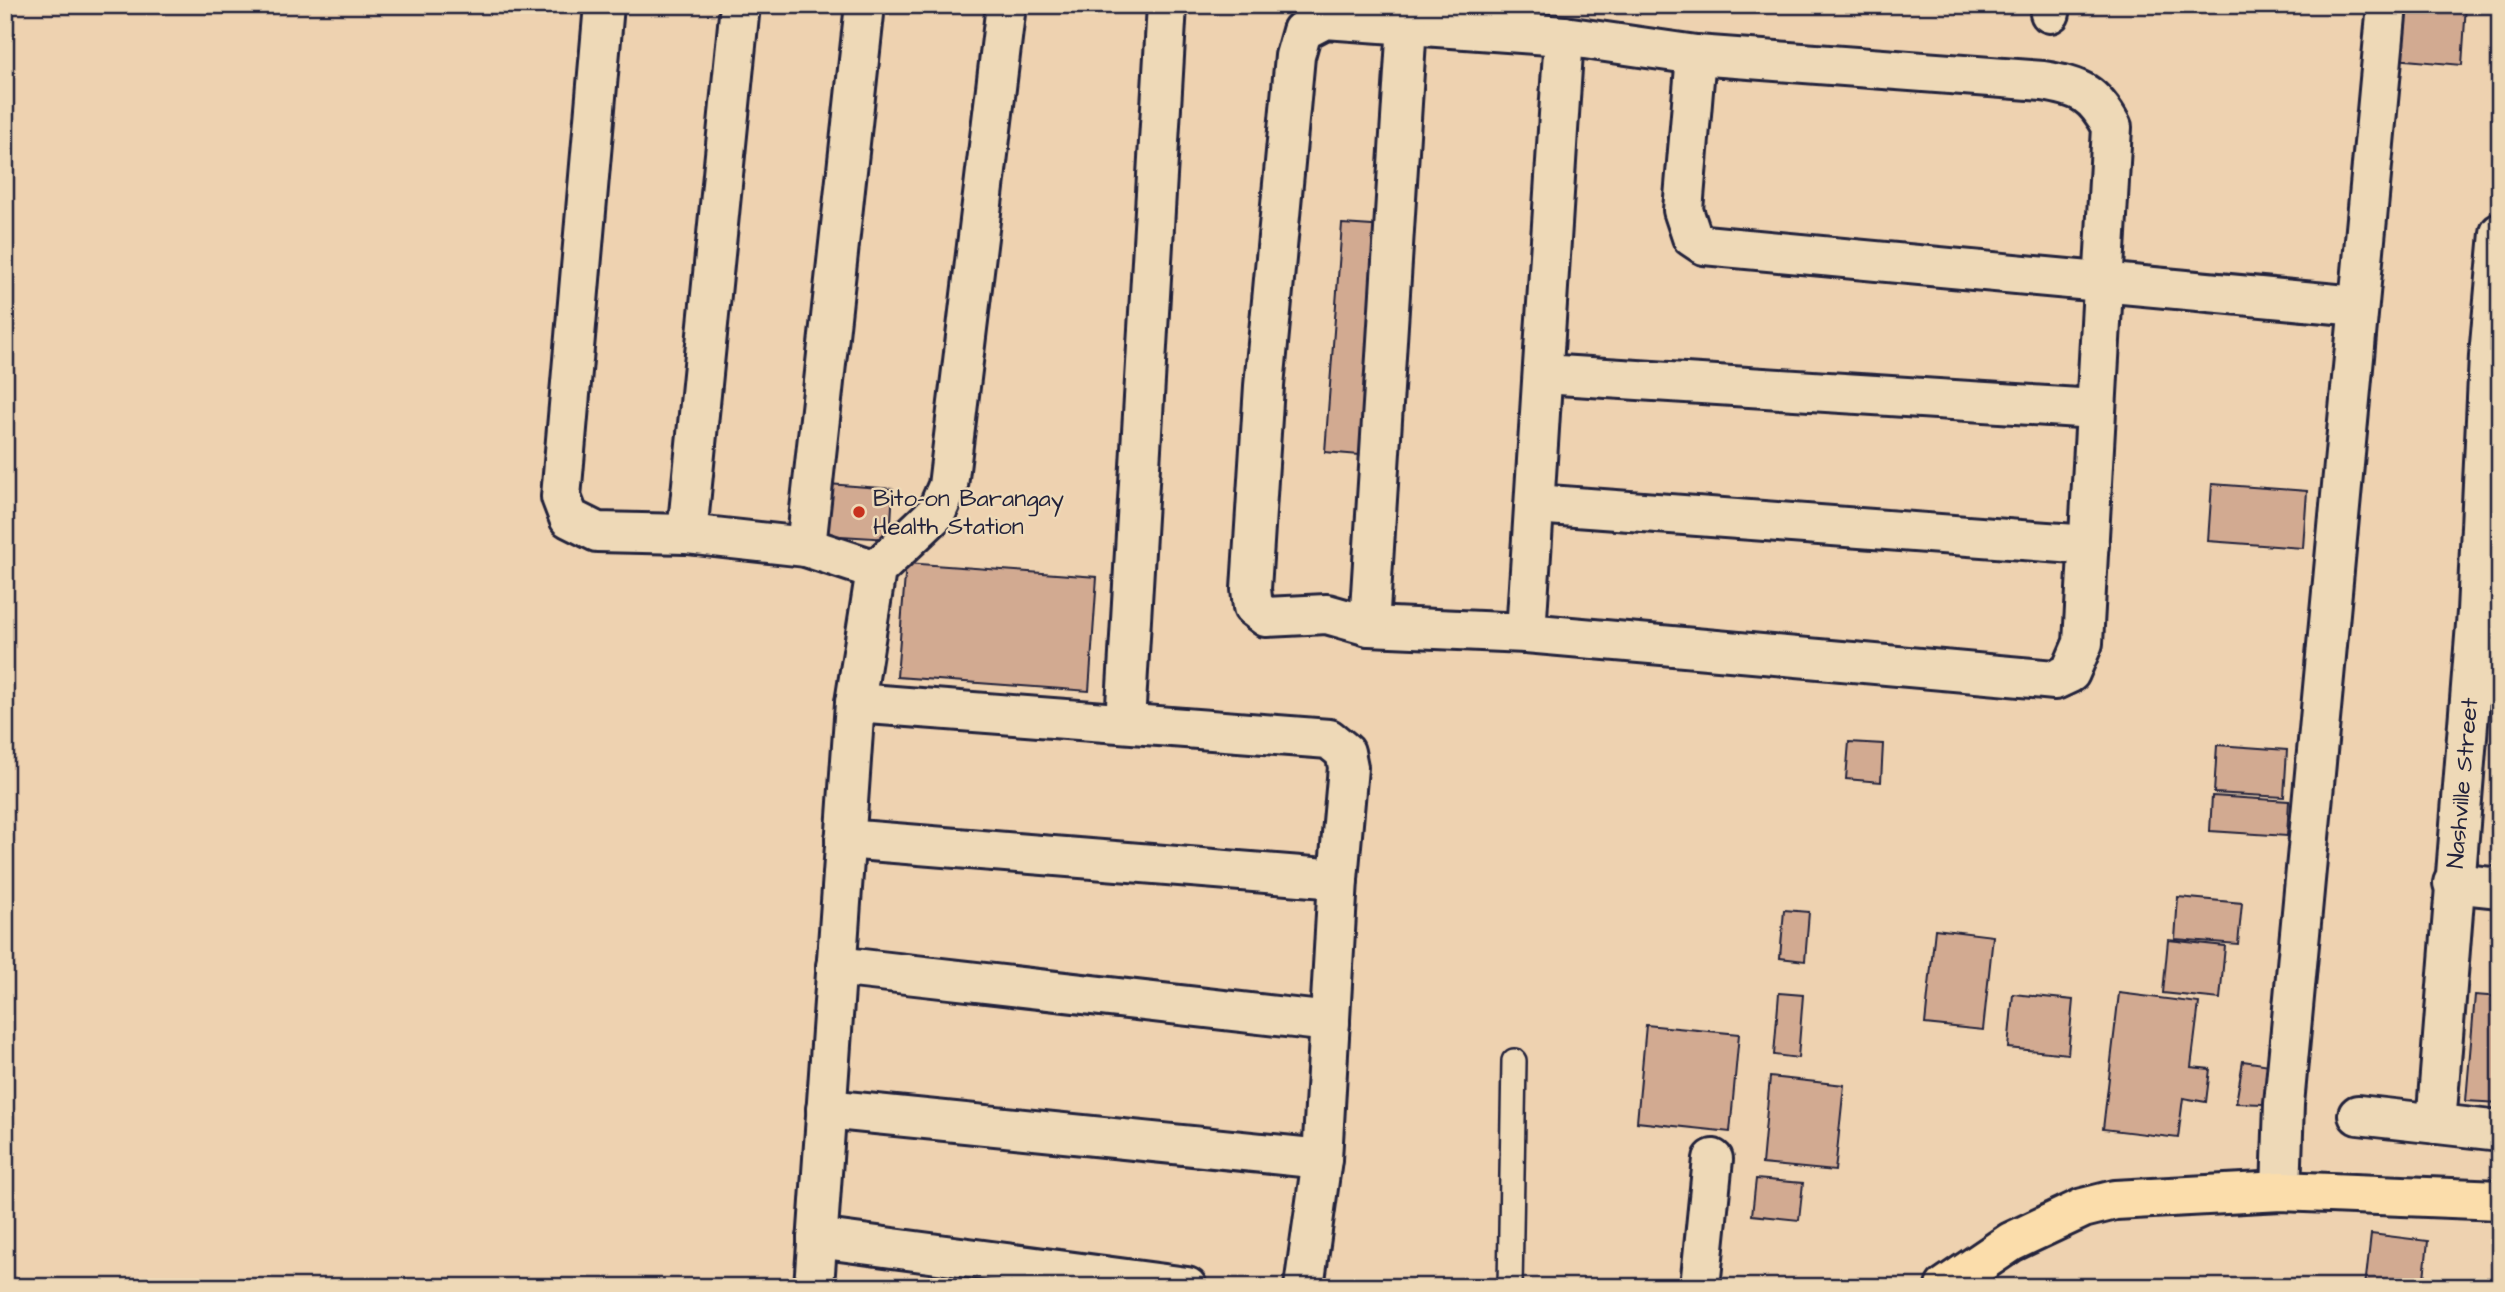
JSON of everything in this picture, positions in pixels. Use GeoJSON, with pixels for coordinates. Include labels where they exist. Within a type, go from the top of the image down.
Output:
{"type":"FeatureCollection","features":[{"type":"Feature","properties":{"kind":"main road"},"geometry":{"type":"LineString","coordinates":[[1945,1287],[2011,1242],[2083,1208],[2143,1196],[2281,1191],[2500,1200]]}},
{"type":"Feature","properties":{"kind":"street"},"geometry":{"type":"LineString","coordinates":[[604,5],[561,497],[569,518],[597,532],[687,534],[806,547],[876,570]]}},
{"type":"Feature","properties":{"kind":"street"},"geometry":{"type":"LineString","coordinates":[[687,534],[740,5]]}},
{"type":"Feature","properties":{"kind":"street"},"geometry":{"type":"LineString","coordinates":[[806,547],[865,5]]}},
{"type":"Feature","properties":{"kind":"street"},"geometry":{"type":"LineString","coordinates":[[814,1287],[855,703],[876,570],[936,513],[948,486],[1006,5]]}},
{"type":"Feature","properties":{"kind":"street"},"geometry":{"type":"LineString","coordinates":[[1125,722],[1167,5]]}},
{"type":"Feature","properties":{"kind":"street"},"geometry":{"type":"LineString","coordinates":[[2281,1191],[2284,1104],[2387,5]]}},
{"type":"Feature","properties":{"kind":"street"},"geometry":{"type":"LineString","coordinates":[[1325,19],[1406,24],[1564,36],[1696,55],[2043,81],[2076,87],[2100,105],[2112,127],[2101,280],[2083,643],[2070,673],[2055,680],[1527,633],[1369,626],[1327,614],[1266,617],[1252,607],[1264,386],[1294,69],[1302,31],[1325,19]]}},
{"type":"Feature","properties":{"kind":"street"},"geometry":{"type":"LineString","coordinates":[[1369,626],[1406,24]]}},
{"type":"Feature","properties":{"kind":"street"},"geometry":{"type":"LineString","coordinates":[[1527,633],[1564,36]]}},
{"type":"Feature","properties":{"kind":"street"},"geometry":{"type":"LineString","coordinates":[[1696,55],[1683,210],[1692,237],[1704,245],[2358,306]]}},
{"type":"Feature","properties":{"kind":"street","name":"Nashville Street"},"geometry":{"type":"LineString","coordinates":[[2436,1124],[2454,883],[2489,613],[2500,233]]}},
{"type":"Feature","properties":{"kind":"street"},"geometry":{"type":"LineString","coordinates":[[1543,374],[2095,409]]}},
{"type":"Feature","properties":{"kind":"street"},"geometry":{"type":"LineString","coordinates":[[1535,504],[2088,545]]}},
{"type":"Feature","properties":{"kind":"street"},"geometry":{"type":"LineString","coordinates":[[855,703],[1329,739],[1345,752],[1349,767],[1338,879],[1322,1159],[1304,1287]]}},
{"type":"Feature","properties":{"kind":"street"},"geometry":{"type":"LineString","coordinates":[[845,839],[1338,879]]}},
{"type":"Feature","properties":{"kind":"street"},"geometry":{"type":"LineString","coordinates":[[2454,883],[2500,888]]}},
{"type":"Feature","properties":{"kind":"street"},"geometry":{"type":"LineString","coordinates":[[836,966],[1329,1022]]}},
{"type":"Feature","properties":{"kind":"street"},"geometry":{"type":"LineString","coordinates":[[826,1109],[1322,1159]]}},
{"type":"Feature","properties":{"kind":"street"},"geometry":{"type":"LineString","coordinates":[[2358,1115],[2500,1131]]}},
{"type":"Feature","properties":{"kind":"street"},"geometry":{"type":"LineString","coordinates":[[1700,1287],[1713,1159]]}},
{"type":"Feature","properties":{"kind":"street"},"geometry":{"type":"LineString","coordinates":[[817,1238],[1187,1287]]}},
{"type":"Feature","properties":{"kind":"lane"},"geometry":{"type":"LineString","coordinates":[[1510,1287],[1514,1061]]}},
{"type":"Feature","properties":{"kind":"building"},"geometry":{"type":"Polygon","coordinates":[[[2399,5],[2466,5],[2462,65],[2395,59],[2399,5]]]}},
{"type":"Feature","properties":{"kind":"building"},"geometry":{"type":"Polygon","coordinates":[[[1342,224],[1387,227],[1371,456],[1325,452],[1342,224]]]}},
{"type":"Feature","properties":{"kind":"building","name":"Bito-on Barangay Health Station"},"geometry":{"type":"Polygon","coordinates":[[[828,484],[893,489],[890,539],[824,535],[828,484]]]}},
{"type":"Feature","properties":{"kind":"building"},"geometry":{"type":"Polygon","coordinates":[[[2212,484],[2307,491],[2303,548],[2208,541],[2212,484]]]}},
{"type":"Feature","properties":{"kind":"building"},"geometry":{"type":"Polygon","coordinates":[[[906,563],[1097,577],[1089,691],[897,677],[906,563]]]}},
{"type":"Feature","properties":{"kind":"building"},"geometry":{"type":"Polygon","coordinates":[[[1849,742],[1883,744],[1881,782],[1846,779],[1849,742]]]}},
{"type":"Feature","properties":{"kind":"building"},"geometry":{"type":"Polygon","coordinates":[[[2217,745],[2287,750],[2284,797],[2214,793],[2217,745]]]}},
{"type":"Feature","properties":{"kind":"building"},"geometry":{"type":"Polygon","coordinates":[[[2212,796],[2289,801],[2287,836],[2210,831],[2212,796]]]}},
{"type":"Feature","properties":{"kind":"building"},"geometry":{"type":"Polygon","coordinates":[[[2178,897],[2242,903],[2238,944],[2175,939],[2178,897]]]}},
{"type":"Feature","properties":{"kind":"building"},"geometry":{"type":"Polygon","coordinates":[[[1784,910],[1809,912],[1805,961],[1780,958],[1784,910]]]}},
{"type":"Feature","properties":{"kind":"building"},"geometry":{"type":"Polygon","coordinates":[[[1935,929],[1993,936],[1983,1030],[1925,1024],[1935,929]]]}},
{"type":"Feature","properties":{"kind":"building"},"geometry":{"type":"Polygon","coordinates":[[[2168,940],[2225,946],[2220,999],[2163,993],[2168,940]]]}},
{"type":"Feature","properties":{"kind":"building"},"geometry":{"type":"Polygon","coordinates":[[[1779,993],[1803,995],[1798,1058],[1774,1055],[1779,993]]]}},
{"type":"Feature","properties":{"kind":"building"},"geometry":{"type":"Polygon","coordinates":[[[2119,993],[2199,1003],[2191,1067],[2210,1069],[2206,1102],[2183,1098],[2178,1138],[2103,1129],[2119,993]]]}},
{"type":"Feature","properties":{"kind":"building"},"geometry":{"type":"Polygon","coordinates":[[[2013,994],[2073,1000],[2068,1054],[2008,1048],[2013,994]]]}},
{"type":"Feature","properties":{"kind":"building"},"geometry":{"type":"Polygon","coordinates":[[[2475,995],[2500,997],[2500,1103],[2466,1101],[2475,995]]]}},
{"type":"Feature","properties":{"kind":"building"},"geometry":{"type":"Polygon","coordinates":[[[1646,1025],[1739,1034],[1730,1132],[1637,1122],[1646,1025]]]}},
{"type":"Feature","properties":{"kind":"building"},"geometry":{"type":"Polygon","coordinates":[[[2243,1061],[2270,1065],[2263,1104],[2236,1103],[2243,1061]]]}},
{"type":"Feature","properties":{"kind":"building"},"geometry":{"type":"Polygon","coordinates":[[[1770,1077],[1844,1085],[1835,1171],[1762,1164],[1770,1077]]]}},
{"type":"Feature","properties":{"kind":"building"},"geometry":{"type":"Polygon","coordinates":[[[1756,1179],[1803,1183],[1799,1220],[1752,1215],[1756,1179]]]}},
{"type":"Feature","properties":{"kind":"building"},"geometry":{"type":"Polygon","coordinates":[[[2371,1234],[2428,1241],[2423,1287],[2365,1287],[2371,1234]]]}},
{"type":"Feature","properties":{"kind":"place","name":"Bito-on Barangay Health Station"},"geometry":{"type":"Point","coordinates":[859,512]}}]}
